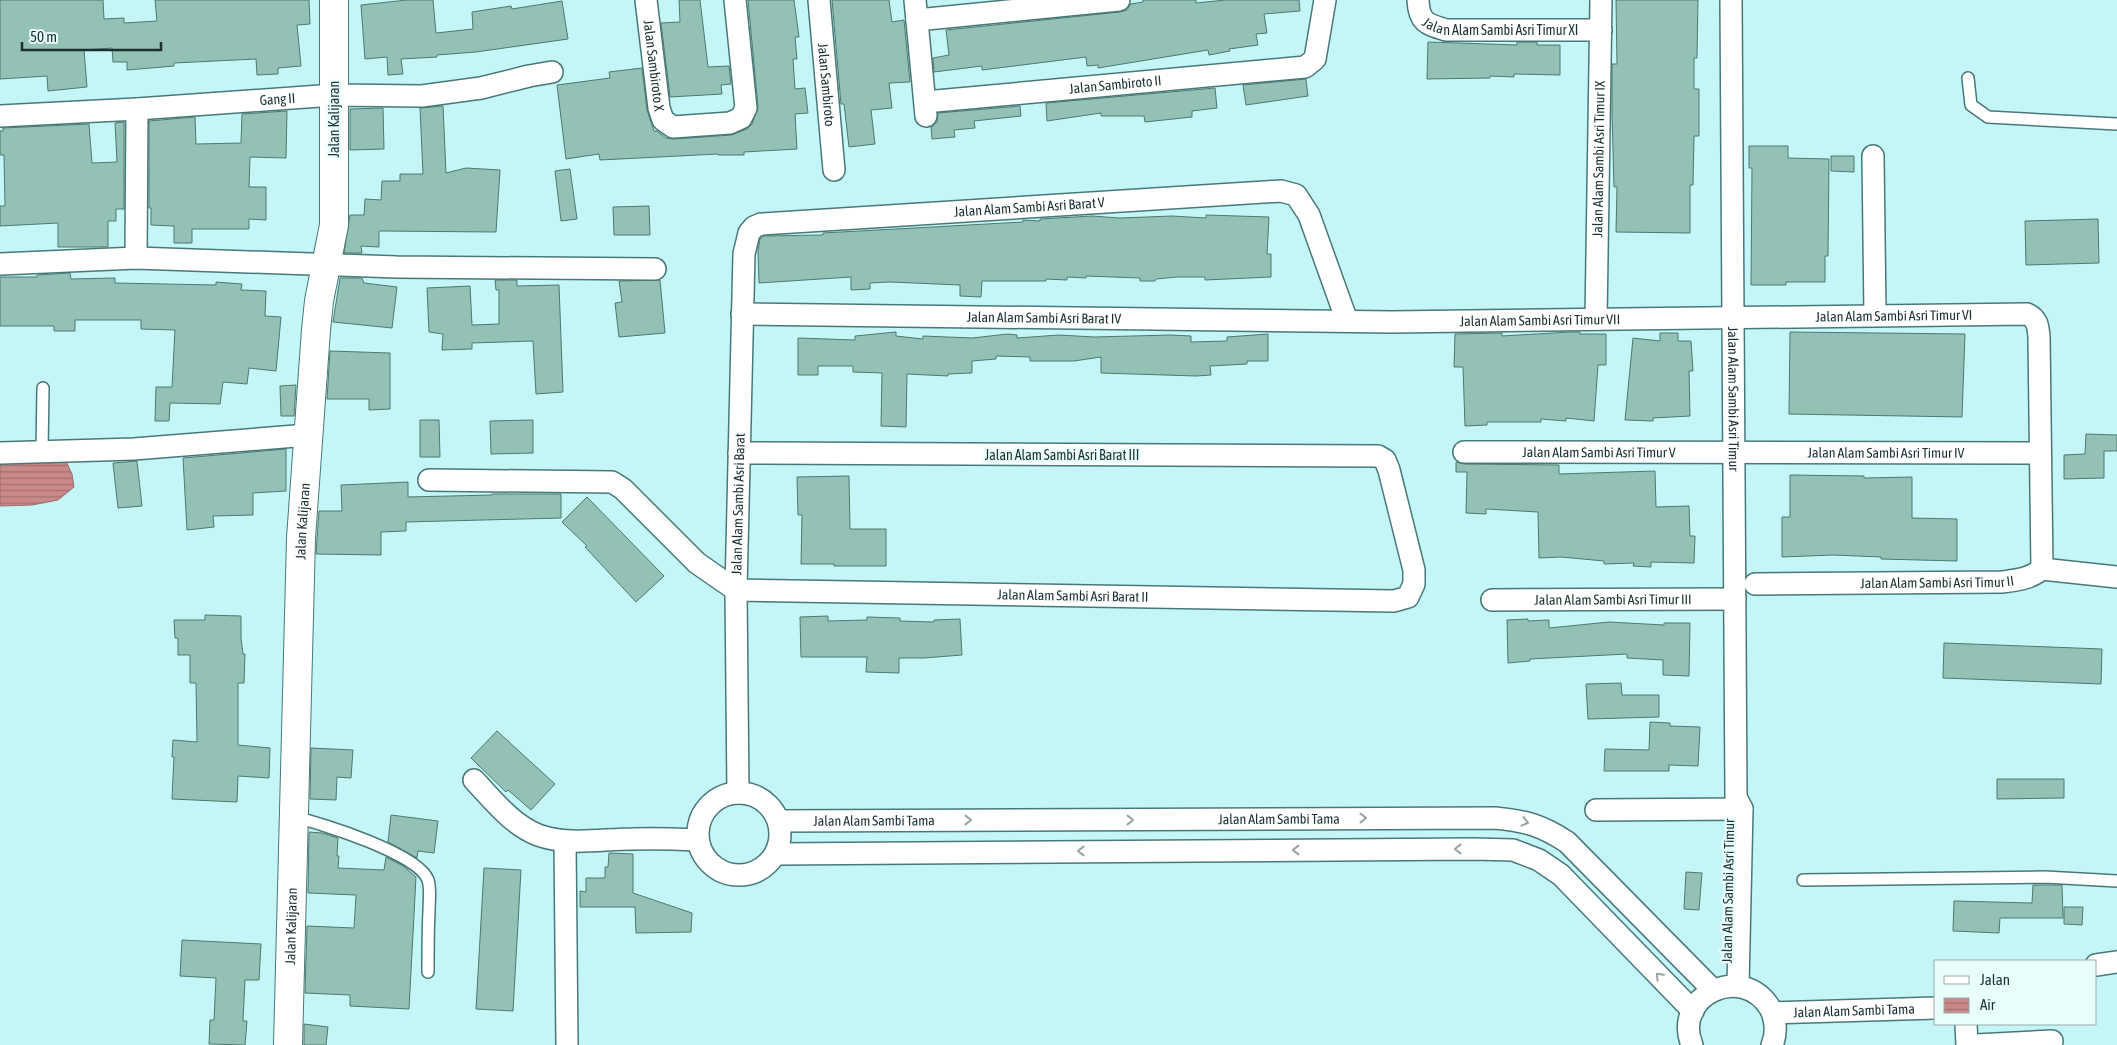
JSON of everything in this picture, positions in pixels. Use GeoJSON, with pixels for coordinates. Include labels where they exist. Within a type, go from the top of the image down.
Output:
{"type":"FeatureCollection","features":[{"type":"Feature","properties":{"kind":"street","name":"Jalan Kalijaran"},"geometry":{"type":"LineString","coordinates":[[288,1045],[300,557],[316,330],[334,225],[334,0]]}},
{"type":"Feature","properties":{"kind":"street","name":"Jalan Sambiroto X"},"geometry":{"type":"LineString","coordinates":[[646,0],[660,108],[663,120],[673,127],[730,123],[742,118],[746,108],[735,0]]}},
{"type":"Feature","properties":{"kind":"street","name":"Jalan Sambiroto"},"geometry":{"type":"LineString","coordinates":[[819,0],[834,170]]}},
{"type":"Feature","properties":{"kind":"street"},"geometry":{"type":"LineString","coordinates":[[916,10],[1119,0]]}},
{"type":"Feature","properties":{"kind":"street","name":"Jalan Sambiroto II"},"geometry":{"type":"LineString","coordinates":[[916,10],[925,109],[1305,67],[1315,59],[1325,0]]}},
{"type":"Feature","properties":{"kind":"street","name":"Jalan Alam Sambi Asri Timur XI"},"geometry":{"type":"LineString","coordinates":[[1418,0],[1418,12],[1422,19],[1428,25],[1446,30],[1601,30]]}},
{"type":"Feature","properties":{"kind":"street","name":"Jalan Alam Sambi Asri Timur IX"},"geometry":{"type":"LineString","coordinates":[[1596,319],[1601,0]]}},
{"type":"Feature","properties":{"kind":"street","name":"Jalan Alam Sambi Asri Timur"},"geometry":{"type":"LineString","coordinates":[[1726,987],[1736,805],[1732,0]]}},
{"type":"Feature","properties":{"kind":"street","name":"Gang II"},"geometry":{"type":"LineString","coordinates":[[0,116],[137,109],[334,95],[422,96],[481,88],[552,72]]}},
{"type":"Feature","properties":{"kind":"street"},"geometry":{"type":"LineString","coordinates":[[136,258],[137,109]]}},
{"type":"Feature","properties":{"kind":"street"},"geometry":{"type":"LineString","coordinates":[[1873,156],[1875,315]]}},
{"type":"Feature","properties":{"kind":"street","name":"Jalan Alam Sambi Asri Barat V"},"geometry":{"type":"LineString","coordinates":[[761,224],[1281,191],[1296,195],[1310,216],[1352,321]]}},
{"type":"Feature","properties":{"kind":"street","name":"Jalan Alam Sambi Asri Barat"},"geometry":{"type":"LineString","coordinates":[[738,793],[736,590],[744,254],[749,233],[754,227],[761,224]]}},
{"type":"Feature","properties":{"kind":"street"},"geometry":{"type":"LineString","coordinates":[[0,264],[136,258],[327,265],[655,268]]}},
{"type":"Feature","properties":{"kind":"street","name":"Jalan Alam Sambi Asri Barat IV"},"geometry":{"type":"LineString","coordinates":[[742,314],[1352,321]]}},
{"type":"Feature","properties":{"kind":"street","name":"Jalan Alam Sambi Asri Timur VI"},"geometry":{"type":"LineString","coordinates":[[1733,317],[2027,314],[2033,316],[2038,323],[2040,337],[2040,452]]}},
{"type":"Feature","properties":{"kind":"street","name":"Jalan Alam Sambi Asri Timur VII"},"geometry":{"type":"LineString","coordinates":[[1352,321],[1733,317]]}},
{"type":"Feature","properties":{"kind":"street"},"geometry":{"type":"LineString","coordinates":[[0,453],[134,449],[308,435]]}},
{"type":"Feature","properties":{"kind":"street","name":"Jalan Alam Sambi Asri Timur V"},"geometry":{"type":"LineString","coordinates":[[1464,452],[1734,453]]}},
{"type":"Feature","properties":{"kind":"street"},"geometry":{"type":"LineString","coordinates":[[2040,452],[2042,570]]}},
{"type":"Feature","properties":{"kind":"street","name":"Jalan Alam Sambi Asri Timur IV"},"geometry":{"type":"LineString","coordinates":[[1734,453],[2040,452]]}},
{"type":"Feature","properties":{"kind":"street","name":"Jalan Alam Sambi Asri Barat III"},"geometry":{"type":"LineString","coordinates":[[739,454],[1378,456],[1385,460],[1390,470],[1414,570],[1414,584],[1408,597]]}},
{"type":"Feature","properties":{"kind":"street"},"geometry":{"type":"LineString","coordinates":[[429,480],[612,482],[623,489],[698,563],[736,590]]}},
{"type":"Feature","properties":{"kind":"street","name":"Jalan Alam Sambi Asri Timur II"},"geometry":{"type":"LineString","coordinates":[[1755,584],[2002,582],[2026,579],[2042,570],[2117,578]]}},
{"type":"Feature","properties":{"kind":"street","name":"Jalan Alam Sambi Asri Barat II"},"geometry":{"type":"LineString","coordinates":[[736,590],[1394,601],[1408,597]]}},
{"type":"Feature","properties":{"kind":"street","name":"Jalan Alam Sambi Asri Timur III"},"geometry":{"type":"LineString","coordinates":[[1492,600],[1735,599]]}},
{"type":"Feature","properties":{"kind":"street"},"geometry":{"type":"LineString","coordinates":[[474,780],[500,808],[537,835],[565,842],[634,839],[698,840]]}},
{"type":"Feature","properties":{"kind":"street"},"geometry":{"type":"LineString","coordinates":[[738,793],[755,796],[770,806],[779,821],[781,832],[776,854],[769,863],[759,870],[748,874],[734,875],[722,872],[710,864],[702,853],[698,840],[698,826],[704,813],[712,803],[724,796],[738,793]]}},
{"type":"Feature","properties":{"kind":"street"},"geometry":{"type":"LineString","coordinates":[[1596,810],[1736,805]]}},
{"type":"Feature","properties":{"kind":"street","name":"Jalan Alam Sambi Tama"},"geometry":{"type":"LineString","coordinates":[[779,821],[1485,818],[1522,821],[1546,828],[1567,842],[1726,987]]}},
{"type":"Feature","properties":{"kind":"street"},"geometry":{"type":"LineString","coordinates":[[565,842],[567,1045]]}},
{"type":"Feature","properties":{"kind":"street"},"geometry":{"type":"LineString","coordinates":[[776,854],[1513,850],[1539,860],[1562,875],[1693,1011]]}},
{"type":"Feature","properties":{"kind":"street"},"geometry":{"type":"LineString","coordinates":[[2097,965],[2117,962]]}},
{"type":"Feature","properties":{"kind":"street"},"geometry":{"type":"LineString","coordinates":[[1692,1045],[1689,1024],[1693,1011],[1701,999],[1726,987],[1753,991],[1765,1000],[1773,1013],[1776,1027],[1772,1045]]}},
{"type":"Feature","properties":{"kind":"street","name":"Jalan Alam Sambi Tama"},"geometry":{"type":"LineString","coordinates":[[1773,1013],[1934,1008]]}},
{"type":"Feature","properties":{"kind":"street"},"geometry":{"type":"LineString","coordinates":[[1966,1025],[1967,1045]]}},
{"type":"Feature","properties":{"kind":"street"},"geometry":{"type":"LineString","coordinates":[[1976,1045],[2053,1037]]}},
{"type":"Feature","properties":{"kind":"lane"},"geometry":{"type":"LineString","coordinates":[[1968,78],[1971,105],[1988,117],[2117,124]]}},
{"type":"Feature","properties":{"kind":"lane"},"geometry":{"type":"LineString","coordinates":[[42,451],[43,388]]}},
{"type":"Feature","properties":{"kind":"lane"},"geometry":{"type":"LineString","coordinates":[[294,817],[312,821],[395,852],[420,867],[428,880],[428,972]]}},
{"type":"Feature","properties":{"kind":"lane"},"geometry":{"type":"LineString","coordinates":[[1803,880],[2045,877],[2117,881]]}},
{"type":"Feature","properties":{"kind":"water"},"geometry":{"type":"Polygon","coordinates":[[[64,457],[72,474],[74,487],[58,500],[32,505],[0,506],[0,459],[64,457]]]}},
{"type":"Feature","properties":{"kind":"building"},"geometry":{"type":"Polygon","coordinates":[[[0,0],[103,0],[104,19],[124,18],[124,23],[157,21],[155,0],[309,0],[310,24],[297,25],[301,66],[278,68],[278,74],[257,75],[256,59],[174,63],[174,66],[127,70],[127,62],[113,62],[112,48],[84,50],[87,87],[48,91],[47,76],[0,79],[0,0]]]}},
{"type":"Feature","properties":{"kind":"building"},"geometry":{"type":"Polygon","coordinates":[[[407,0],[433,0],[436,33],[473,29],[472,12],[511,6],[512,9],[562,1],[568,39],[476,52],[437,55],[437,57],[401,59],[403,74],[388,75],[387,57],[365,59],[361,5],[407,0]]]}},
{"type":"Feature","properties":{"kind":"building"},"geometry":{"type":"Polygon","coordinates":[[[679,0],[700,0],[708,67],[729,66],[731,84],[721,85],[722,94],[670,97],[661,23],[680,22],[679,0]]]}},
{"type":"Feature","properties":{"kind":"building"},"geometry":{"type":"Polygon","coordinates":[[[748,0],[794,0],[799,37],[795,37],[797,59],[793,59],[795,89],[805,88],[808,113],[795,114],[797,149],[744,152],[744,155],[718,154],[600,160],[599,154],[566,159],[557,85],[610,78],[609,72],[642,68],[647,110],[654,131],[657,131],[666,138],[731,135],[747,129],[752,124],[758,107],[748,0]]]}},
{"type":"Feature","properties":{"kind":"building"},"geometry":{"type":"Polygon","coordinates":[[[832,0],[889,0],[892,22],[904,20],[910,82],[889,83],[892,108],[871,110],[875,144],[849,147],[844,104],[841,104],[832,0]]]}},
{"type":"Feature","properties":{"kind":"building"},"geometry":{"type":"Polygon","coordinates":[[[1143,0],[1196,0],[1196,3],[1225,0],[1299,0],[1300,11],[1264,14],[1267,33],[1256,34],[1258,45],[1229,49],[1230,51],[1209,55],[1208,50],[1098,68],[1098,65],[1087,66],[1086,57],[982,70],[982,66],[934,72],[933,58],[949,55],[946,30],[1120,12],[1127,10],[1131,4],[1143,2],[1143,0]]]}},
{"type":"Feature","properties":{"kind":"building"},"geometry":{"type":"Polygon","coordinates":[[[1616,0],[1698,0],[1697,58],[1694,58],[1694,89],[1699,89],[1699,136],[1694,136],[1693,185],[1690,185],[1690,233],[1616,232],[1617,187],[1614,187],[1612,64],[1617,64],[1616,0]]]}},
{"type":"Feature","properties":{"kind":"building"},"geometry":{"type":"Polygon","coordinates":[[[1428,42],[1517,45],[1517,42],[1537,42],[1537,45],[1560,45],[1560,75],[1514,74],[1514,77],[1490,76],[1490,78],[1427,79],[1428,42]]]}},
{"type":"Feature","properties":{"kind":"building"},"geometry":{"type":"Polygon","coordinates":[[[1306,79],[1308,96],[1246,105],[1243,85],[1306,79]]]}},
{"type":"Feature","properties":{"kind":"building"},"geometry":{"type":"Polygon","coordinates":[[[1215,88],[1217,108],[1192,111],[1192,117],[1145,122],[1144,116],[1101,116],[1101,113],[1047,121],[1046,103],[1215,88]]]}},
{"type":"Feature","properties":{"kind":"building"},"geometry":{"type":"Polygon","coordinates":[[[443,106],[446,173],[466,168],[500,170],[496,232],[379,231],[379,247],[361,246],[362,253],[344,253],[350,215],[364,215],[365,199],[381,200],[382,181],[400,181],[400,174],[423,174],[420,108],[443,106]]]}},
{"type":"Feature","properties":{"kind":"building"},"geometry":{"type":"Polygon","coordinates":[[[1020,106],[1021,116],[974,121],[975,128],[954,130],[955,137],[932,139],[931,127],[937,122],[938,113],[1020,106]]]}},
{"type":"Feature","properties":{"kind":"building"},"geometry":{"type":"Polygon","coordinates":[[[383,108],[384,149],[350,150],[350,109],[383,108]]]}},
{"type":"Feature","properties":{"kind":"building"},"geometry":{"type":"Polygon","coordinates":[[[287,111],[286,158],[250,157],[249,187],[266,187],[266,220],[249,219],[249,229],[192,229],[192,243],[174,243],[174,226],[151,225],[151,208],[149,208],[149,121],[195,117],[196,144],[241,143],[242,114],[287,111]]]}},
{"type":"Feature","properties":{"kind":"building"},"geometry":{"type":"Polygon","coordinates":[[[124,122],[124,209],[116,209],[116,221],[108,221],[108,247],[58,247],[58,223],[0,226],[0,206],[5,206],[4,155],[0,155],[0,131],[3,131],[3,128],[89,124],[92,163],[117,162],[115,123],[124,122]]]}},
{"type":"Feature","properties":{"kind":"building"},"geometry":{"type":"Polygon","coordinates":[[[1749,146],[1788,146],[1788,158],[1829,159],[1828,256],[1825,256],[1825,282],[1786,282],[1786,285],[1751,285],[1752,168],[1749,168],[1749,146]]]}},
{"type":"Feature","properties":{"kind":"building"},"geometry":{"type":"Polygon","coordinates":[[[1831,156],[1854,156],[1854,172],[1831,171],[1831,156]]]}},
{"type":"Feature","properties":{"kind":"building"},"geometry":{"type":"Polygon","coordinates":[[[570,169],[577,219],[561,221],[555,171],[570,169]]]}},
{"type":"Feature","properties":{"kind":"building"},"geometry":{"type":"Polygon","coordinates":[[[649,206],[650,235],[614,235],[613,207],[649,206]]]}},
{"type":"Feature","properties":{"kind":"building"},"geometry":{"type":"Polygon","coordinates":[[[1206,215],[1269,217],[1267,254],[1271,254],[1271,277],[1205,280],[1205,277],[1177,277],[1156,279],[1155,281],[1140,281],[1140,278],[1086,276],[1086,278],[1067,277],[1067,280],[982,281],[981,297],[960,296],[960,285],[890,282],[870,283],[870,289],[851,290],[851,277],[759,283],[758,250],[760,239],[764,236],[823,235],[823,233],[1023,222],[1023,220],[1040,221],[1040,219],[1092,216],[1120,218],[1172,216],[1206,218],[1206,215]]]}},
{"type":"Feature","properties":{"kind":"building"},"geometry":{"type":"Polygon","coordinates":[[[2098,219],[2099,263],[2026,265],[2025,221],[2098,219]]]}},
{"type":"Feature","properties":{"kind":"building"},"geometry":{"type":"Polygon","coordinates":[[[70,273],[71,279],[115,278],[115,283],[216,285],[216,282],[242,284],[241,290],[266,291],[265,316],[281,317],[276,371],[249,368],[247,384],[223,382],[220,404],[170,403],[169,421],[155,421],[156,387],[172,387],[175,330],[141,329],[141,320],[75,320],[75,331],[54,331],[54,326],[0,326],[0,277],[37,277],[37,275],[70,273]]]}},
{"type":"Feature","properties":{"kind":"building"},"geometry":{"type":"Polygon","coordinates":[[[340,278],[362,278],[364,283],[397,287],[392,328],[333,322],[340,278]]]}},
{"type":"Feature","properties":{"kind":"building"},"geometry":{"type":"Polygon","coordinates":[[[495,280],[517,280],[517,286],[559,285],[563,392],[536,394],[533,341],[472,343],[472,349],[442,350],[443,334],[429,332],[427,288],[470,286],[472,325],[499,324],[499,290],[496,290],[495,280]]]}},
{"type":"Feature","properties":{"kind":"building"},"geometry":{"type":"Polygon","coordinates":[[[660,280],[665,333],[619,337],[615,303],[622,302],[619,281],[660,280]]]}},
{"type":"Feature","properties":{"kind":"building"},"geometry":{"type":"Polygon","coordinates":[[[896,332],[896,336],[923,339],[923,336],[972,338],[1008,334],[1017,335],[1017,338],[1059,335],[1094,337],[1170,335],[1191,336],[1191,342],[1227,341],[1227,337],[1268,334],[1268,361],[1247,361],[1247,364],[1210,366],[1211,375],[1196,376],[1101,373],[1101,357],[1074,361],[1030,361],[1030,357],[996,356],[996,359],[972,361],[972,373],[948,374],[948,376],[907,374],[906,427],[881,426],[882,373],[853,372],[853,366],[818,366],[818,375],[798,375],[798,338],[855,340],[855,336],[896,332]]]}},
{"type":"Feature","properties":{"kind":"building"},"geometry":{"type":"Polygon","coordinates":[[[1570,332],[1606,334],[1606,365],[1598,365],[1594,421],[1566,418],[1566,421],[1541,419],[1541,422],[1487,422],[1487,425],[1465,426],[1463,367],[1454,367],[1455,334],[1502,333],[1502,336],[1570,332]]]}},
{"type":"Feature","properties":{"kind":"building"},"geometry":{"type":"Polygon","coordinates":[[[1790,332],[1965,334],[1962,417],[1789,414],[1790,332]]]}},
{"type":"Feature","properties":{"kind":"building"},"geometry":{"type":"Polygon","coordinates":[[[1660,333],[1678,333],[1678,341],[1691,341],[1693,371],[1689,371],[1690,416],[1653,418],[1653,421],[1625,420],[1633,338],[1660,341],[1660,333]]]}},
{"type":"Feature","properties":{"kind":"building"},"geometry":{"type":"Polygon","coordinates":[[[330,351],[390,353],[390,409],[369,410],[369,399],[327,399],[330,351]]]}},
{"type":"Feature","properties":{"kind":"building"},"geometry":{"type":"Polygon","coordinates":[[[296,385],[294,416],[281,416],[280,386],[296,385]]]}},
{"type":"Feature","properties":{"kind":"building"},"geometry":{"type":"Polygon","coordinates":[[[420,420],[439,420],[440,457],[420,457],[420,420]]]}},
{"type":"Feature","properties":{"kind":"building"},"geometry":{"type":"Polygon","coordinates":[[[533,420],[533,453],[491,454],[490,421],[533,420]]]}},
{"type":"Feature","properties":{"kind":"building"},"geometry":{"type":"Polygon","coordinates":[[[2086,434],[2117,435],[2117,451],[2104,451],[2104,478],[2064,479],[2064,455],[2085,454],[2086,434]]]}},
{"type":"Feature","properties":{"kind":"building"},"geometry":{"type":"Polygon","coordinates":[[[286,449],[286,491],[253,493],[253,515],[213,516],[214,527],[187,530],[183,458],[286,449]]]}},
{"type":"Feature","properties":{"kind":"building"},"geometry":{"type":"Polygon","coordinates":[[[137,461],[142,506],[118,508],[113,463],[137,461]]]}},
{"type":"Feature","properties":{"kind":"building"},"geometry":{"type":"Polygon","coordinates":[[[1456,462],[1464,464],[1559,465],[1559,474],[1655,471],[1656,507],[1689,506],[1690,536],[1695,536],[1694,563],[1651,562],[1651,567],[1633,566],[1634,563],[1604,564],[1604,561],[1561,557],[1539,558],[1538,512],[1486,509],[1486,514],[1466,513],[1467,472],[1456,472],[1456,462]]]}},
{"type":"Feature","properties":{"kind":"building"},"geometry":{"type":"Polygon","coordinates":[[[1790,475],[1864,476],[1864,478],[1912,477],[1912,518],[1957,519],[1957,561],[1881,559],[1881,557],[1833,555],[1782,557],[1782,517],[1790,517],[1790,475]]]}},
{"type":"Feature","properties":{"kind":"building"},"geometry":{"type":"Polygon","coordinates":[[[849,476],[850,529],[886,529],[886,566],[801,564],[802,515],[798,515],[797,477],[849,476]]]}},
{"type":"Feature","properties":{"kind":"building"},"geometry":{"type":"Polygon","coordinates":[[[408,482],[408,497],[561,494],[561,518],[406,522],[406,531],[381,532],[381,555],[316,554],[319,511],[342,511],[341,485],[408,482]]]}},
{"type":"Feature","properties":{"kind":"building"},"geometry":{"type":"Polygon","coordinates":[[[587,497],[664,576],[636,602],[585,547],[587,546],[562,522],[587,497]]]}},
{"type":"Feature","properties":{"kind":"building"},"geometry":{"type":"Polygon","coordinates":[[[205,615],[241,616],[241,638],[243,654],[245,654],[244,683],[238,683],[238,745],[270,748],[269,778],[238,776],[237,802],[172,799],[173,740],[197,742],[196,683],[190,683],[190,655],[178,655],[178,638],[175,638],[174,620],[205,620],[205,615]]]}},
{"type":"Feature","properties":{"kind":"building"},"geometry":{"type":"Polygon","coordinates":[[[828,616],[828,621],[867,620],[867,617],[900,618],[900,621],[934,622],[934,620],[960,619],[962,655],[899,658],[899,673],[866,672],[867,657],[801,657],[800,617],[828,616]]]}},
{"type":"Feature","properties":{"kind":"building"},"geometry":{"type":"Polygon","coordinates":[[[1528,619],[1528,621],[1549,620],[1549,628],[1609,622],[1664,625],[1664,623],[1690,623],[1689,676],[1663,675],[1663,660],[1627,658],[1627,654],[1530,659],[1530,661],[1508,663],[1507,620],[1528,619]]]}},
{"type":"Feature","properties":{"kind":"building"},"geometry":{"type":"Polygon","coordinates":[[[1944,643],[2102,649],[2101,684],[1943,678],[1944,643]]]}},
{"type":"Feature","properties":{"kind":"building"},"geometry":{"type":"Polygon","coordinates":[[[1621,683],[1622,695],[1659,695],[1659,717],[1588,719],[1586,684],[1621,683]]]}},
{"type":"Feature","properties":{"kind":"building"},"geometry":{"type":"Polygon","coordinates":[[[1650,722],[1670,723],[1670,726],[1700,727],[1698,766],[1669,765],[1669,771],[1604,771],[1605,749],[1649,750],[1650,722]]]}},
{"type":"Feature","properties":{"kind":"building"},"geometry":{"type":"Polygon","coordinates":[[[497,731],[555,784],[531,810],[508,790],[506,792],[471,758],[497,731]]]}},
{"type":"Feature","properties":{"kind":"building"},"geometry":{"type":"Polygon","coordinates":[[[311,748],[353,750],[351,778],[337,777],[336,800],[310,799],[311,748]]]}},
{"type":"Feature","properties":{"kind":"building"},"geometry":{"type":"Polygon","coordinates":[[[1997,779],[2064,779],[2064,798],[1997,799],[1997,779]]]}},
{"type":"Feature","properties":{"kind":"building"},"geometry":{"type":"Polygon","coordinates":[[[391,815],[438,821],[434,853],[418,851],[417,858],[388,842],[391,815]]]}},
{"type":"Feature","properties":{"kind":"building"},"geometry":{"type":"Polygon","coordinates":[[[309,832],[322,833],[338,838],[338,868],[384,870],[386,857],[403,866],[416,877],[409,1009],[350,1006],[350,995],[305,993],[307,926],[354,928],[356,895],[308,893],[309,832]]]}},
{"type":"Feature","properties":{"kind":"building"},"geometry":{"type":"Polygon","coordinates":[[[609,853],[633,854],[633,893],[692,913],[691,932],[636,933],[635,907],[580,907],[580,891],[586,892],[586,878],[605,878],[605,867],[608,867],[609,853]]]}},
{"type":"Feature","properties":{"kind":"building"},"geometry":{"type":"Polygon","coordinates":[[[484,868],[521,870],[513,1011],[476,1009],[484,868]]]}},
{"type":"Feature","properties":{"kind":"building"},"geometry":{"type":"Polygon","coordinates":[[[1686,872],[1702,873],[1699,910],[1684,909],[1686,872]]]}},
{"type":"Feature","properties":{"kind":"building"},"geometry":{"type":"Polygon","coordinates":[[[2033,885],[2062,885],[2063,918],[2000,918],[1999,933],[1953,931],[1954,901],[2032,903],[2033,885]]]}},
{"type":"Feature","properties":{"kind":"building"},"geometry":{"type":"Polygon","coordinates":[[[2064,907],[2083,907],[2082,925],[2064,924],[2064,907]]]}},
{"type":"Feature","properties":{"kind":"building"},"geometry":{"type":"Polygon","coordinates":[[[182,940],[261,944],[259,980],[245,980],[243,1021],[247,1021],[245,1045],[209,1044],[210,1020],[214,1020],[216,978],[180,976],[182,940]]]}},
{"type":"Feature","properties":{"kind":"building"},"geometry":{"type":"Polygon","coordinates":[[[304,1024],[328,1027],[326,1045],[304,1045],[304,1024]]]}}]}
